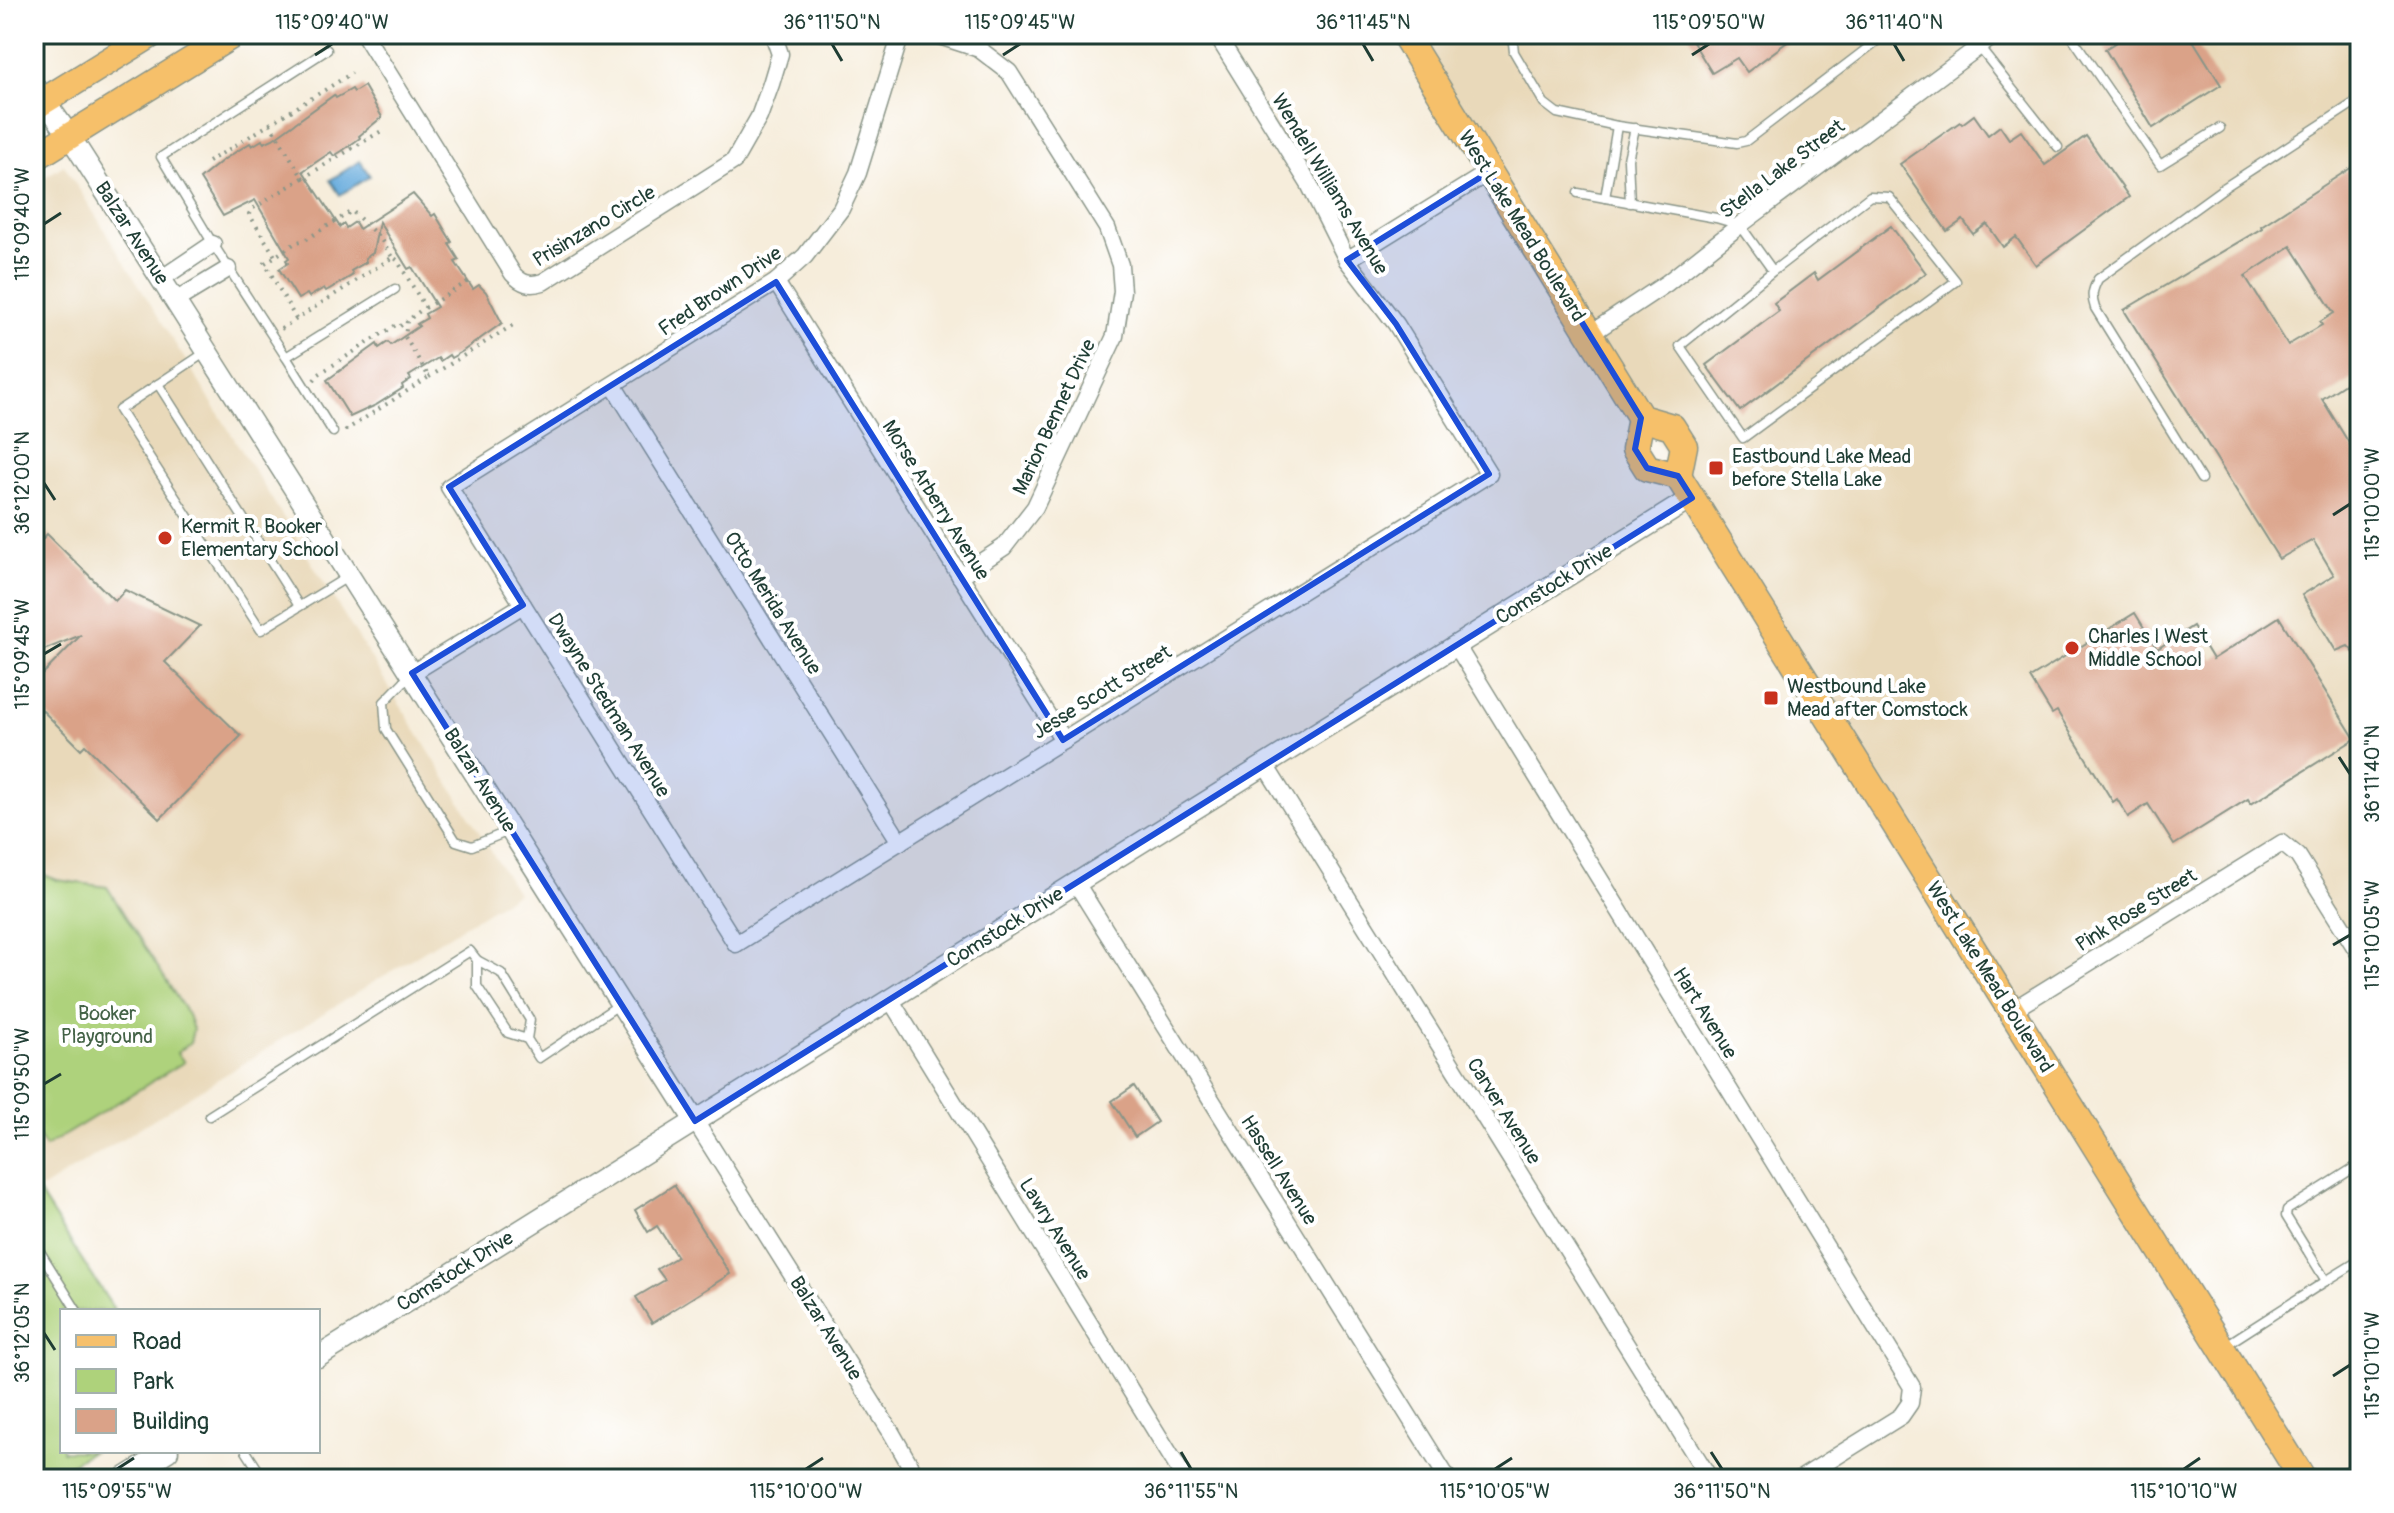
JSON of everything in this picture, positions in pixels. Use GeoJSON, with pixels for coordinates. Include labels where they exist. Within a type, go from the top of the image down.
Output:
{"type":"FeatureCollection","features":[{"type":"Feature","properties":{"kind":"main road"},"geometry":{"type":"LineString","coordinates":[[38,98],[152,34]]}},
{"type":"Feature","properties":{"kind":"main road"},"geometry":{"type":"LineString","coordinates":[[34,158],[234,34]]}},
{"type":"Feature","properties":{"kind":"main road","name":"West Lake Mead Boulevard"},"geometry":{"type":"LineString","coordinates":[[1404,34],[1641,418]]}},
{"type":"Feature","properties":{"kind":"main road"},"geometry":{"type":"LineString","coordinates":[[1641,418],[1672,427],[1684,446],[1685,487],[1647,468],[1641,459],[1635,449],[1641,418]]}},
{"type":"Feature","properties":{"kind":"main road","name":"West Lake Mead Boulevard"},"geometry":{"type":"LineString","coordinates":[[1685,487],[2303,1479]]}},
{"type":"Feature","properties":{"kind":"street","name":"Prisinzano Circle"},"geometry":{"type":"LineString","coordinates":[[364,34],[513,274],[520,281],[532,284],[543,282],[734,161],[759,117],[771,84],[780,54],[773,34]]}},
{"type":"Feature","properties":{"kind":"street","name":"Fred Brown Drive"},"geometry":{"type":"LineString","coordinates":[[449,487],[776,282],[805,256],[841,209],[858,173],[901,34]]}},
{"type":"Feature","properties":{"kind":"street","name":"Marion Bennet Drive"},"geometry":{"type":"LineString","coordinates":[[933,34],[979,49],[1009,72],[1107,228],[1120,265],[1122,291],[1115,336],[1035,507],[1004,547],[960,576]]}},
{"type":"Feature","properties":{"kind":"street","name":"Wendell Williams Avenue"},"geometry":{"type":"LineString","coordinates":[[1216,34],[1309,184],[1347,260],[1396,324],[1489,474]]}},
{"type":"Feature","properties":{"kind":"street","name":"Stella Lake Street"},"geometry":{"type":"LineString","coordinates":[[1590,334],[1667,283],[1996,34]]}},
{"type":"Feature","properties":{"kind":"street","name":"Balzar Avenue"},"geometry":{"type":"LineString","coordinates":[[38,98],[69,135],[207,351],[512,830],[918,1479]]}},
{"type":"Feature","properties":{"kind":"street"},"geometry":{"type":"LineString","coordinates":[[1347,260],[1489,172]]}},
{"type":"Feature","properties":{"kind":"street"},"geometry":{"type":"LineString","coordinates":[[161,279],[213,244]]}},
{"type":"Feature","properties":{"kind":"street"},"geometry":{"type":"LineString","coordinates":[[175,301],[228,269]]}},
{"type":"Feature","properties":{"kind":"street","name":"Morse Arberry Avenue"},"geometry":{"type":"LineString","coordinates":[[776,282],[1063,740]]}},
{"type":"Feature","properties":{"kind":"street","name":"Otto Merida Avenue"},"geometry":{"type":"LineString","coordinates":[[613,385],[900,842]]}},
{"type":"Feature","properties":{"kind":"street","name":"Jesse Scott Street"},"geometry":{"type":"LineString","coordinates":[[736,944],[1489,474]]}},
{"type":"Feature","properties":{"kind":"street","name":"Dwayne Stedman Avenue"},"geometry":{"type":"LineString","coordinates":[[449,487],[736,944]]}},
{"type":"Feature","properties":{"kind":"street","name":"Comstock Drive"},"geometry":{"type":"LineString","coordinates":[[320,1356],[1456,645],[1685,487]]}},
{"type":"Feature","properties":{"kind":"street"},"geometry":{"type":"LineString","coordinates":[[412,673],[523,605]]}},
{"type":"Feature","properties":{"kind":"street","name":"Hart Avenue"},"geometry":{"type":"LineString","coordinates":[[1456,645],[1912,1387],[1910,1403],[1901,1416],[1800,1479]]}},
{"type":"Feature","properties":{"kind":"street","name":"Carver Avenue"},"geometry":{"type":"LineString","coordinates":[[1265,765],[1710,1479]]}},
{"type":"Feature","properties":{"kind":"street","name":"Pink Rose Street"},"geometry":{"type":"LineString","coordinates":[[2011,1011],[2282,843],[2298,856],[2360,955]]}},
{"type":"Feature","properties":{"kind":"street","name":"Hassell Avenue"},"geometry":{"type":"LineString","coordinates":[[1076,883],[1448,1479]]}},
{"type":"Feature","properties":{"kind":"street","name":"Lawry Avenue"},"geometry":{"type":"LineString","coordinates":[[890,999],[1185,1479]]}},
{"type":"Feature","properties":{"kind":"street"},"geometry":{"type":"LineString","coordinates":[[123,1479],[163,1453]]}},
{"type":"Feature","properties":{"kind":"street"},"geometry":{"type":"LineString","coordinates":[[2346,1479],[2360,1470]]}},
{"type":"Feature","properties":{"kind":"lane"},"geometry":{"type":"LineString","coordinates":[[1512,34],[1514,52],[1544,103],[1557,113],[1617,126],[1737,143],[1746,141],[1886,34]]}},
{"type":"Feature","properties":{"kind":"lane"},"geometry":{"type":"LineString","coordinates":[[2070,34],[2160,165],[2220,128]]}},
{"type":"Feature","properties":{"kind":"lane"},"geometry":{"type":"LineString","coordinates":[[1979,47],[2058,147]]}},
{"type":"Feature","properties":{"kind":"lane"},"geometry":{"type":"LineString","coordinates":[[327,50],[161,157],[228,269],[333,432]]}},
{"type":"Feature","properties":{"kind":"lane"},"geometry":{"type":"LineString","coordinates":[[2201,479],[2095,308],[2091,296],[2093,288],[2098,279],[2225,187],[2360,99]]}},
{"type":"Feature","properties":{"kind":"lane"},"geometry":{"type":"LineString","coordinates":[[1605,198],[1617,126]]}},
{"type":"Feature","properties":{"kind":"lane"},"geometry":{"type":"LineString","coordinates":[[1630,203],[1628,159],[1635,128]]}},
{"type":"Feature","properties":{"kind":"lane"},"geometry":{"type":"LineString","coordinates":[[1578,193],[1740,225],[1773,271]]}},
{"type":"Feature","properties":{"kind":"lane"},"geometry":{"type":"LineString","coordinates":[[1870,196],[1889,197],[1956,281],[1743,438],[1680,346],[1773,271],[1870,196]]}},
{"type":"Feature","properties":{"kind":"lane"},"geometry":{"type":"LineString","coordinates":[[286,357],[395,289]]}},
{"type":"Feature","properties":{"kind":"lane"},"geometry":{"type":"LineString","coordinates":[[207,351],[119,410],[261,630],[350,576]]}},
{"type":"Feature","properties":{"kind":"lane"},"geometry":{"type":"LineString","coordinates":[[158,384],[299,606]]}},
{"type":"Feature","properties":{"kind":"lane"},"geometry":{"type":"LineString","coordinates":[[412,673],[384,702],[386,729],[456,841],[472,846],[512,830]]}},
{"type":"Feature","properties":{"kind":"lane"},"geometry":{"type":"LineString","coordinates":[[209,1116],[470,951],[477,960],[501,973],[530,1020],[527,1039]]}},
{"type":"Feature","properties":{"kind":"lane"},"geometry":{"type":"LineString","coordinates":[[477,960],[477,986],[508,1033],[527,1039],[539,1058],[621,1003]]}},
{"type":"Feature","properties":{"kind":"lane"},"geometry":{"type":"LineString","coordinates":[[2326,1281],[2290,1226],[2287,1210],[2360,1164]]}},
{"type":"Feature","properties":{"kind":"lane"},"geometry":{"type":"LineString","coordinates":[[34,1242],[76,1309]]}},
{"type":"Feature","properties":{"kind":"lane"},"geometry":{"type":"LineString","coordinates":[[2222,1348],[2360,1260]]}},
{"type":"Feature","properties":{"kind":"lane"},"geometry":{"type":"LineString","coordinates":[[247,1453],[264,1479]]}},
{"type":"Feature","properties":{"kind":"path"},"geometry":{"type":"LineString","coordinates":[[208,162],[352,73]]}},
{"type":"Feature","properties":{"kind":"path"},"geometry":{"type":"LineString","coordinates":[[270,124],[303,178]]}},
{"type":"Feature","properties":{"kind":"path"},"geometry":{"type":"LineString","coordinates":[[275,256],[249,214],[252,209],[383,130]]}},
{"type":"Feature","properties":{"kind":"path"},"geometry":{"type":"LineString","coordinates":[[296,319],[265,263],[352,211],[397,260],[425,308]]}},
{"type":"Feature","properties":{"kind":"path"},"geometry":{"type":"LineString","coordinates":[[272,334],[392,257]]}},
{"type":"Feature","properties":{"kind":"path"},"geometry":{"type":"LineString","coordinates":[[322,392],[314,379],[319,374],[469,281]]}},
{"type":"Feature","properties":{"kind":"path"},"geometry":{"type":"LineString","coordinates":[[407,321],[405,337],[429,377]]}},
{"type":"Feature","properties":{"kind":"path"},"geometry":{"type":"LineString","coordinates":[[338,417],[346,430],[513,325]]}},
{"type":"Feature","properties":{"kind":"highlighted area"},"geometry":{"type":"Polygon","coordinates":[[[1489,172],[1641,418],[1635,449],[1647,468],[1678,476],[1692,498],[695,1121],[412,673],[523,605],[449,487],[776,282],[1063,740],[1489,474],[1396,324],[1347,260],[1489,172]]]}},
{"type":"Feature","properties":{"kind":"shaded area","name":"Charles I West Middle School"},"geometry":{"type":"Polygon","coordinates":[[[1404,34],[2360,34],[2360,955],[2281,843],[2011,1011],[1404,34]]]}},
{"type":"Feature","properties":{"kind":"shaded area","name":"Kermit R. Booker Elementary School"},"geometry":{"type":"Polygon","coordinates":[[[64,165],[517,893],[38,1191],[34,1185],[34,184],[64,165]]]}},
{"type":"Feature","properties":{"kind":"green space","name":"Booker Playground"},"geometry":{"type":"Polygon","coordinates":[[[34,871],[57,880],[107,887],[188,1015],[193,1029],[190,1043],[177,1053],[184,1062],[45,1147],[34,1130],[34,871]]]}},
{"type":"Feature","properties":{"kind":"green space"},"geometry":{"type":"Polygon","coordinates":[[[34,1185],[114,1309],[60,1309],[60,1453],[89,1453],[46,1479],[34,1479],[34,1185]]]}},
{"type":"Feature","properties":{"kind":"water"},"geometry":{"type":"Polygon","coordinates":[[[360,161],[370,176],[340,195],[330,180],[360,161]]]}},
{"type":"Feature","properties":{"kind":"building"},"geometry":{"type":"Polygon","coordinates":[[[1688,34],[1798,34],[1747,72],[1737,58],[1712,73],[1688,34]]]}},
{"type":"Feature","properties":{"kind":"building"},"geometry":{"type":"Polygon","coordinates":[[[2114,34],[2189,34],[2221,85],[2153,128],[2105,49],[2118,41],[2114,34]]]}},
{"type":"Feature","properties":{"kind":"building"},"geometry":{"type":"Polygon","coordinates":[[[364,86],[382,117],[342,151],[334,156],[331,152],[303,171],[340,227],[344,224],[346,228],[355,222],[359,229],[413,194],[432,216],[435,214],[452,242],[449,244],[459,260],[455,262],[473,289],[479,285],[486,292],[502,323],[451,358],[449,355],[440,361],[438,358],[409,376],[411,379],[402,385],[403,388],[350,417],[327,380],[377,344],[379,348],[388,342],[391,345],[419,326],[417,324],[427,318],[425,314],[437,307],[412,267],[408,269],[379,222],[373,253],[365,258],[366,262],[351,271],[353,275],[326,291],[324,288],[309,297],[307,294],[298,299],[279,269],[288,263],[286,260],[289,258],[255,200],[223,216],[200,179],[250,143],[252,146],[262,140],[264,143],[273,139],[334,95],[336,98],[364,86]]]}},
{"type":"Feature","properties":{"kind":"building"},"geometry":{"type":"Polygon","coordinates":[[[1974,115],[1988,135],[2000,126],[2009,139],[2021,131],[2045,165],[2086,136],[2129,197],[2036,265],[2016,237],[2003,247],[1987,224],[1973,234],[1963,220],[1947,231],[1900,164],[1974,115]]]}},
{"type":"Feature","properties":{"kind":"building"},"geometry":{"type":"Polygon","coordinates":[[[2360,162],[2360,374],[2322,399],[2360,461],[2360,659],[2348,646],[2336,651],[2302,595],[2334,575],[2313,540],[2279,559],[2124,310],[2360,162]],[[2291,246],[2245,276],[2288,345],[2322,325],[2320,322],[2334,313],[2291,246]]]}},
{"type":"Feature","properties":{"kind":"building"},"geometry":{"type":"Polygon","coordinates":[[[1891,226],[1926,273],[1740,411],[1706,365],[1779,311],[1774,303],[1814,273],[1818,280],[1891,226]]]}},
{"type":"Feature","properties":{"kind":"building"},"geometry":{"type":"Polygon","coordinates":[[[47,534],[115,601],[125,590],[200,626],[165,662],[241,736],[160,819],[85,745],[81,749],[34,702],[34,683],[81,635],[34,654],[34,548],[47,534]]]}},
{"type":"Feature","properties":{"kind":"building"},"geometry":{"type":"Polygon","coordinates":[[[2135,613],[2157,649],[2193,626],[2213,659],[2279,617],[2355,739],[2251,804],[2248,799],[2174,845],[2148,804],[2128,817],[2117,799],[2113,802],[2057,711],[2052,714],[2030,678],[2135,613]]]}},
{"type":"Feature","properties":{"kind":"building"},"geometry":{"type":"Polygon","coordinates":[[[1134,1086],[1157,1122],[1135,1137],[1112,1101],[1134,1086]]]}},
{"type":"Feature","properties":{"kind":"building"},"geometry":{"type":"Polygon","coordinates":[[[674,1185],[730,1274],[652,1323],[636,1297],[665,1280],[657,1269],[677,1257],[657,1226],[648,1232],[635,1210],[674,1185]]]}},
{"type":"Feature","properties":{"kind":"place","name":"Eastbound Lake Mead before Stella Lake"},"geometry":{"type":"Point","coordinates":[1716,468]}},
{"type":"Feature","properties":{"kind":"place","name":"Kermit R. Booker Elementary School"},"geometry":{"type":"Point","coordinates":[165,538]}},
{"type":"Feature","properties":{"kind":"place","name":"Charles I West Middle School"},"geometry":{"type":"Point","coordinates":[2072,648]}},
{"type":"Feature","properties":{"kind":"place","name":"Westbound Lake Mead after Comstock"},"geometry":{"type":"Point","coordinates":[1771,698]}}]}
